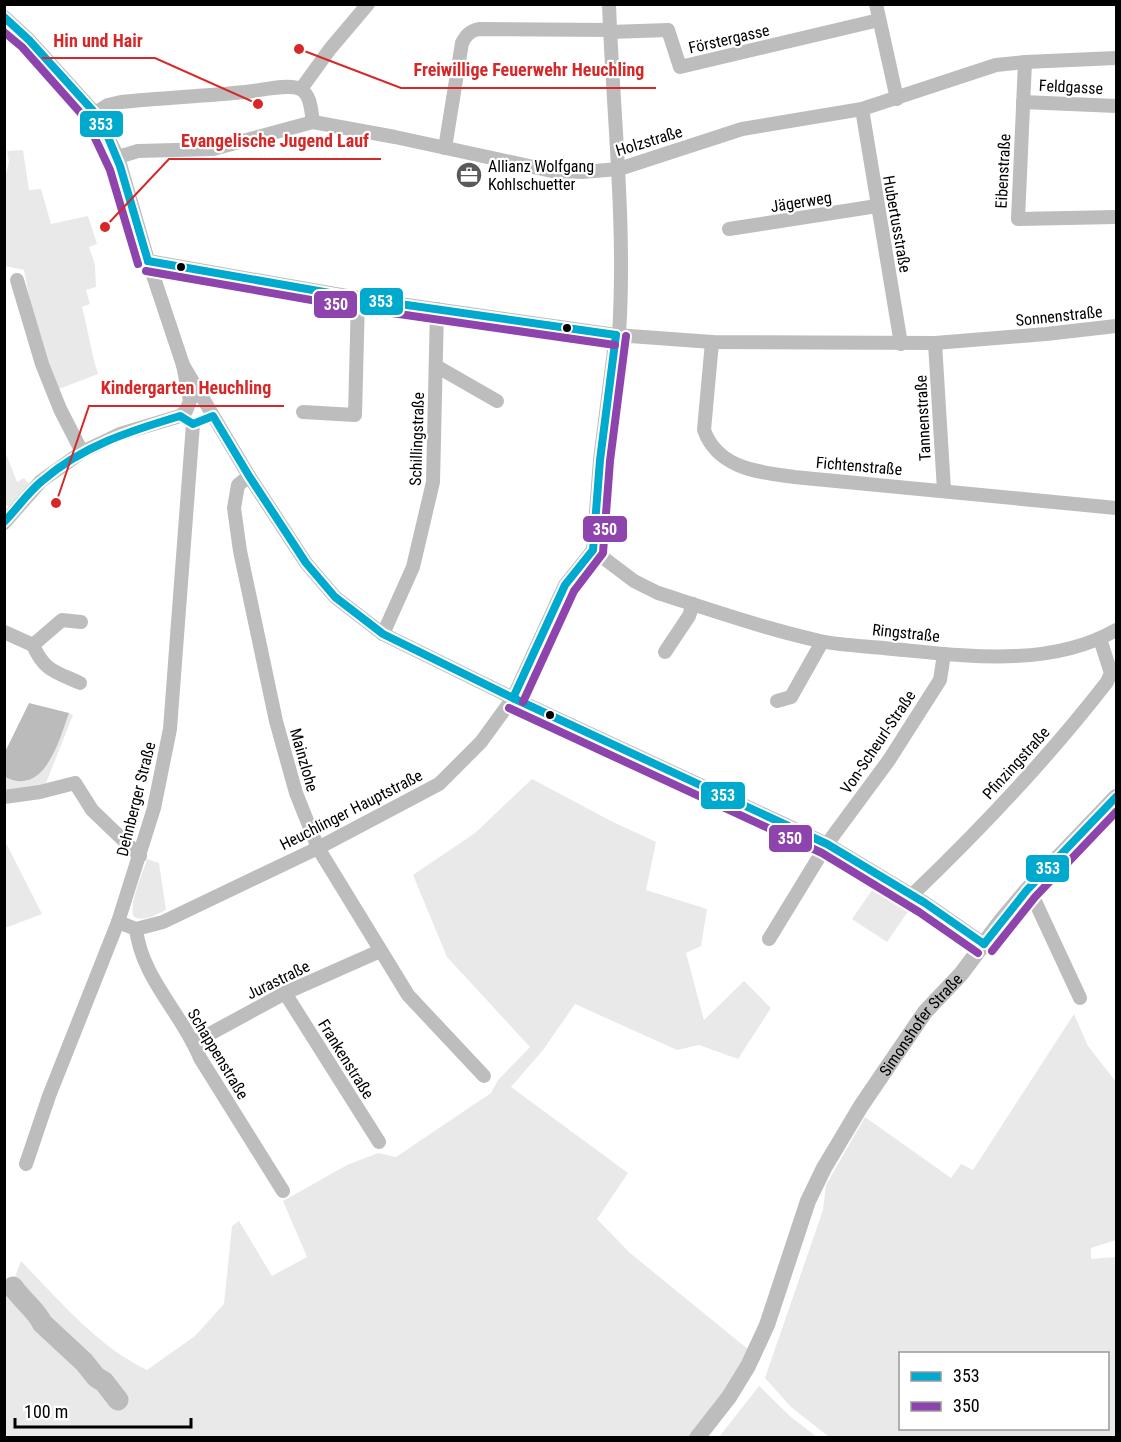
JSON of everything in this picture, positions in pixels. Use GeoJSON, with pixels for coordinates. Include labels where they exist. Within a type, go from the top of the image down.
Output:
{"type":"FeatureCollection","features":[{"type":"Feature","properties":{"kind":"street"},"geometry":{"type":"LineString","coordinates":[[301,89],[330,49],[368,4]]}},
{"type":"Feature","properties":{"kind":"street"},"geometry":{"type":"LineString","coordinates":[[594,550],[600,460],[618,335],[622,240],[609,4]]}},
{"type":"Feature","properties":{"kind":"street"},"geometry":{"type":"LineString","coordinates":[[876,4],[897,99]]}},
{"type":"Feature","properties":{"kind":"street"},"geometry":{"type":"LineString","coordinates":[[4,17],[29,40],[95,113],[118,157],[148,261],[183,365],[190,400],[186,411],[180,416],[120,434],[82,452],[41,481],[4,523]]}},
{"type":"Feature","properties":{"kind":"street","name":"Förstergasse"},"geometry":{"type":"LineString","coordinates":[[445,148],[462,44],[473,30],[668,30],[680,67],[879,20]]}},
{"type":"Feature","properties":{"kind":"street","name":"Holzstraße"},"geometry":{"type":"LineString","coordinates":[[118,157],[138,151],[213,149],[313,122],[552,171],[582,172],[619,169],[742,129],[862,109],[996,65],[1116,58]]}},
{"type":"Feature","properties":{"kind":"street","name":"Eibenstraße"},"geometry":{"type":"LineString","coordinates":[[1025,62],[1018,219],[1116,217]]}},
{"type":"Feature","properties":{"kind":"street"},"geometry":{"type":"LineString","coordinates":[[95,113],[108,105],[121,102],[291,87],[301,89],[308,99],[313,122]]}},
{"type":"Feature","properties":{"kind":"street","name":"Feldgasse"},"geometry":{"type":"LineString","coordinates":[[1023,102],[1116,106]]}},
{"type":"Feature","properties":{"kind":"street","name":"Hubertusstraße"},"geometry":{"type":"LineString","coordinates":[[862,109],[901,344]]}},
{"type":"Feature","properties":{"kind":"street","name":"Jägerweg"},"geometry":{"type":"LineString","coordinates":[[729,229],[877,207]]}},
{"type":"Feature","properties":{"kind":"street","name":"Sonnenstraße"},"geometry":{"type":"LineString","coordinates":[[148,261],[358,298],[618,335],[712,342],[935,343],[1116,326]]}},
{"type":"Feature","properties":{"kind":"street"},"geometry":{"type":"LineString","coordinates":[[18,280],[42,364],[60,409],[82,452]]}},
{"type":"Feature","properties":{"kind":"street"},"geometry":{"type":"LineString","coordinates":[[303,412],[355,415],[358,298]]}},
{"type":"Feature","properties":{"kind":"street","name":"Schillingstraße"},"geometry":{"type":"LineString","coordinates":[[383,634],[413,567],[434,482],[437,309]]}},
{"type":"Feature","properties":{"kind":"street","name":"Fichtenstraße"},"geometry":{"type":"LineString","coordinates":[[712,342],[704,430],[709,442],[731,462],[749,469],[794,477],[1116,508]]}},
{"type":"Feature","properties":{"kind":"street","name":"Tannenstraße"},"geometry":{"type":"LineString","coordinates":[[935,343],[944,490]]}},
{"type":"Feature","properties":{"kind":"street"},"geometry":{"type":"LineString","coordinates":[[183,365],[249,476],[306,563],[335,597],[383,634],[513,698],[827,844],[912,895],[984,944]]}},
{"type":"Feature","properties":{"kind":"street"},"geometry":{"type":"LineString","coordinates":[[436,366],[497,401]]}},
{"type":"Feature","properties":{"kind":"street"},"geometry":{"type":"LineString","coordinates":[[180,416],[193,424],[213,416]]}},
{"type":"Feature","properties":{"kind":"street","name":"Dehnberger Straße"},"geometry":{"type":"LineString","coordinates":[[26,1164],[49,1096],[118,922],[154,808],[170,729],[193,424]]}},
{"type":"Feature","properties":{"kind":"street","name":"Mainzlohe"},"geometry":{"type":"LineString","coordinates":[[249,476],[238,485],[234,508],[240,551],[276,721],[296,793],[318,848],[408,996],[484,1076]]}},
{"type":"Feature","properties":{"kind":"street","name":"Ringstraße"},"geometry":{"type":"LineString","coordinates":[[594,550],[645,587],[693,604],[822,642],[986,657],[1032,654],[1079,646],[1100,639],[1116,630]]}},
{"type":"Feature","properties":{"kind":"street","name":"Heuchlinger Hauptstraße"},"geometry":{"type":"LineString","coordinates":[[136,929],[163,922],[318,848],[439,784],[481,742],[513,698],[565,585],[594,550]]}},
{"type":"Feature","properties":{"kind":"street"},"geometry":{"type":"LineString","coordinates":[[665,652],[689,616],[693,604]]}},
{"type":"Feature","properties":{"kind":"street"},"geometry":{"type":"LineString","coordinates":[[33,645],[62,620],[81,622]]}},
{"type":"Feature","properties":{"kind":"street"},"geometry":{"type":"LineString","coordinates":[[4,632],[33,645],[40,660],[50,669],[80,683]]}},
{"type":"Feature","properties":{"kind":"street","name":"Pfinzingstraße"},"geometry":{"type":"LineString","coordinates":[[912,895],[958,851],[1040,763],[1107,682],[1111,673],[1100,639]]}},
{"type":"Feature","properties":{"kind":"street"},"geometry":{"type":"LineString","coordinates":[[777,701],[791,697],[822,642]]}},
{"type":"Feature","properties":{"kind":"street","name":"Von-Scheurl-Straße"},"geometry":{"type":"LineString","coordinates":[[769,939],[827,844],[889,759],[940,680],[944,654]]}},
{"type":"Feature","properties":{"kind":"street"},"geometry":{"type":"LineString","coordinates":[[4,797],[40,792],[75,783],[92,810],[140,856]]}},
{"type":"Feature","properties":{"kind":"street","name":"Simonshofer Straße"},"geometry":{"type":"LineString","coordinates":[[697,1437],[729,1397],[748,1365],[767,1326],[808,1200],[861,1106],[913,1029],[1027,890],[1116,796]]}},
{"type":"Feature","properties":{"kind":"street"},"geometry":{"type":"LineString","coordinates":[[1027,890],[1033,897],[1080,998]]}},
{"type":"Feature","properties":{"kind":"street"},"geometry":{"type":"LineString","coordinates":[[118,922],[136,929]]}},
{"type":"Feature","properties":{"kind":"street","name":"Schappenstraße"},"geometry":{"type":"LineString","coordinates":[[136,929],[138,942],[150,975],[194,1043],[200,1058],[283,1191]]}},
{"type":"Feature","properties":{"kind":"street","name":"Jurastraße"},"geometry":{"type":"LineString","coordinates":[[194,1043],[285,993],[381,951]]}},
{"type":"Feature","properties":{"kind":"street","name":"Frankenstraße"},"geometry":{"type":"LineString","coordinates":[[285,993],[379,1142]]}},
{"type":"Feature","properties":{"kind":"shaded area"},"geometry":{"type":"Polygon","coordinates":[[[23,150],[29,190],[41,189],[51,224],[88,216],[97,244],[89,247],[95,265],[96,287],[86,290],[90,304],[82,307],[98,374],[56,390],[39,346],[24,270],[5,266],[4,181],[9,162],[7,151],[23,150]]]}},
{"type":"Feature","properties":{"kind":"shaded area"},"geometry":{"type":"Polygon","coordinates":[[[4,449],[17,482],[24,478],[30,485],[10,506],[5,505],[4,449]]]}},
{"type":"Feature","properties":{"kind":"shaded area"},"geometry":{"type":"Polygon","coordinates":[[[29,703],[69,713],[48,763],[40,773],[30,779],[19,781],[5,777],[5,752],[29,703]]]}},
{"type":"Feature","properties":{"kind":"shaded area"},"geometry":{"type":"Polygon","coordinates":[[[69,713],[73,715],[44,788],[5,793],[4,777],[27,781],[51,759],[69,713]]]}},
{"type":"Feature","properties":{"kind":"shaded area"},"geometry":{"type":"Polygon","coordinates":[[[532,779],[656,842],[646,890],[707,909],[701,946],[686,953],[704,1020],[744,981],[771,1008],[738,1059],[699,1045],[677,1050],[575,1004],[543,1050],[511,1087],[628,1173],[597,1219],[630,1253],[749,1350],[706,1437],[5,1438],[5,1296],[21,1261],[95,1335],[147,1370],[195,1336],[224,1304],[232,1226],[239,1221],[272,1276],[307,1257],[283,1201],[347,1165],[378,1153],[396,1157],[491,1093],[498,1080],[530,1047],[447,957],[413,875],[475,833],[532,779]]]}},
{"type":"Feature","properties":{"kind":"shaded area"},"geometry":{"type":"Polygon","coordinates":[[[5,841],[42,914],[4,928],[5,841]]]}},
{"type":"Feature","properties":{"kind":"shaded area"},"geometry":{"type":"Polygon","coordinates":[[[147,859],[159,863],[166,910],[141,919],[134,917],[133,905],[147,859]]]}},
{"type":"Feature","properties":{"kind":"shaded area"},"geometry":{"type":"Polygon","coordinates":[[[877,883],[913,904],[887,942],[852,919],[877,883]]]}},
{"type":"Feature","properties":{"kind":"shaded area"},"geometry":{"type":"Polygon","coordinates":[[[1074,1014],[1088,1046],[1116,1082],[1116,1240],[1091,1248],[1091,1259],[1116,1257],[1116,1437],[829,1437],[791,1407],[765,1378],[823,1210],[826,1185],[865,1117],[951,1178],[961,1164],[973,1170],[1074,1014]]]}},
{"type":"Feature","properties":{"kind":"shaded area"},"geometry":{"type":"Polygon","coordinates":[[[759,1386],[791,1417],[817,1437],[719,1437],[759,1386]]]}},
{"type":"Feature","properties":{"kind":"waterway"},"geometry":{"type":"LineString","coordinates":[[13,1287],[42,1323],[84,1362],[96,1377],[104,1382],[118,1400]]}},
{"type":"Feature","properties":{"kind":"transit line","name":"353"},"geometry":{"type":"LineString","coordinates":[[4,17],[29,40],[95,113],[120,166],[148,261]]}},
{"type":"Feature","properties":{"kind":"transit line","name":"350"},"geometry":{"type":"LineString","coordinates":[[4,32],[22,47],[86,119],[110,170],[138,264]]}},
{"type":"Feature","properties":{"kind":"transit line","name":"353"},"geometry":{"type":"LineString","coordinates":[[148,261],[358,298],[616,335]]}},
{"type":"Feature","properties":{"kind":"transit line","name":"350"},"geometry":{"type":"LineString","coordinates":[[146,271],[357,308],[615,345]]}},
{"type":"Feature","properties":{"kind":"transit line","name":"353"},"geometry":{"type":"LineString","coordinates":[[513,698],[565,585],[593,550],[600,460],[616,335]]}},
{"type":"Feature","properties":{"kind":"transit line","name":"350"},"geometry":{"type":"LineString","coordinates":[[523,702],[574,591],[603,553],[610,461],[626,336]]}},
{"type":"Feature","properties":{"kind":"transit line","name":"353"},"geometry":{"type":"LineString","coordinates":[[4,522],[42,481],[73,458],[90,449],[125,434],[180,416],[193,424],[213,416],[306,563],[335,597],[383,634],[513,698],[827,844],[925,903],[984,944]]}},
{"type":"Feature","properties":{"kind":"transit line","name":"350"},"geometry":{"type":"LineString","coordinates":[[509,708],[822,853],[919,912],[978,953]]}},
{"type":"Feature","properties":{"kind":"transit line","name":"353"},"geometry":{"type":"LineString","coordinates":[[984,944],[1027,890],[1116,797]]}},
{"type":"Feature","properties":{"kind":"transit line","name":"350"},"geometry":{"type":"LineString","coordinates":[[992,951],[1035,897],[1116,812]]}},
{"type":"Feature","properties":{"kind":"place","name":"Freiwillige Feuerwehr Heuchling"},"geometry":{"type":"Point","coordinates":[299,49]}},
{"type":"Feature","properties":{"kind":"place","name":"Hin und Hair"},"geometry":{"type":"Point","coordinates":[258,104]}},
{"type":"Feature","properties":{"kind":"place","name":"Allianz Wolfgang Kohlschuetter"},"geometry":{"type":"Point","coordinates":[469,175]}},
{"type":"Feature","properties":{"kind":"place","name":"Evangelische Jugend Lauf"},"geometry":{"type":"Point","coordinates":[105,227]}},
{"type":"Feature","properties":{"kind":"place","name":"Kindergarten Heuchling"},"geometry":{"type":"Point","coordinates":[56,503]}}]}
